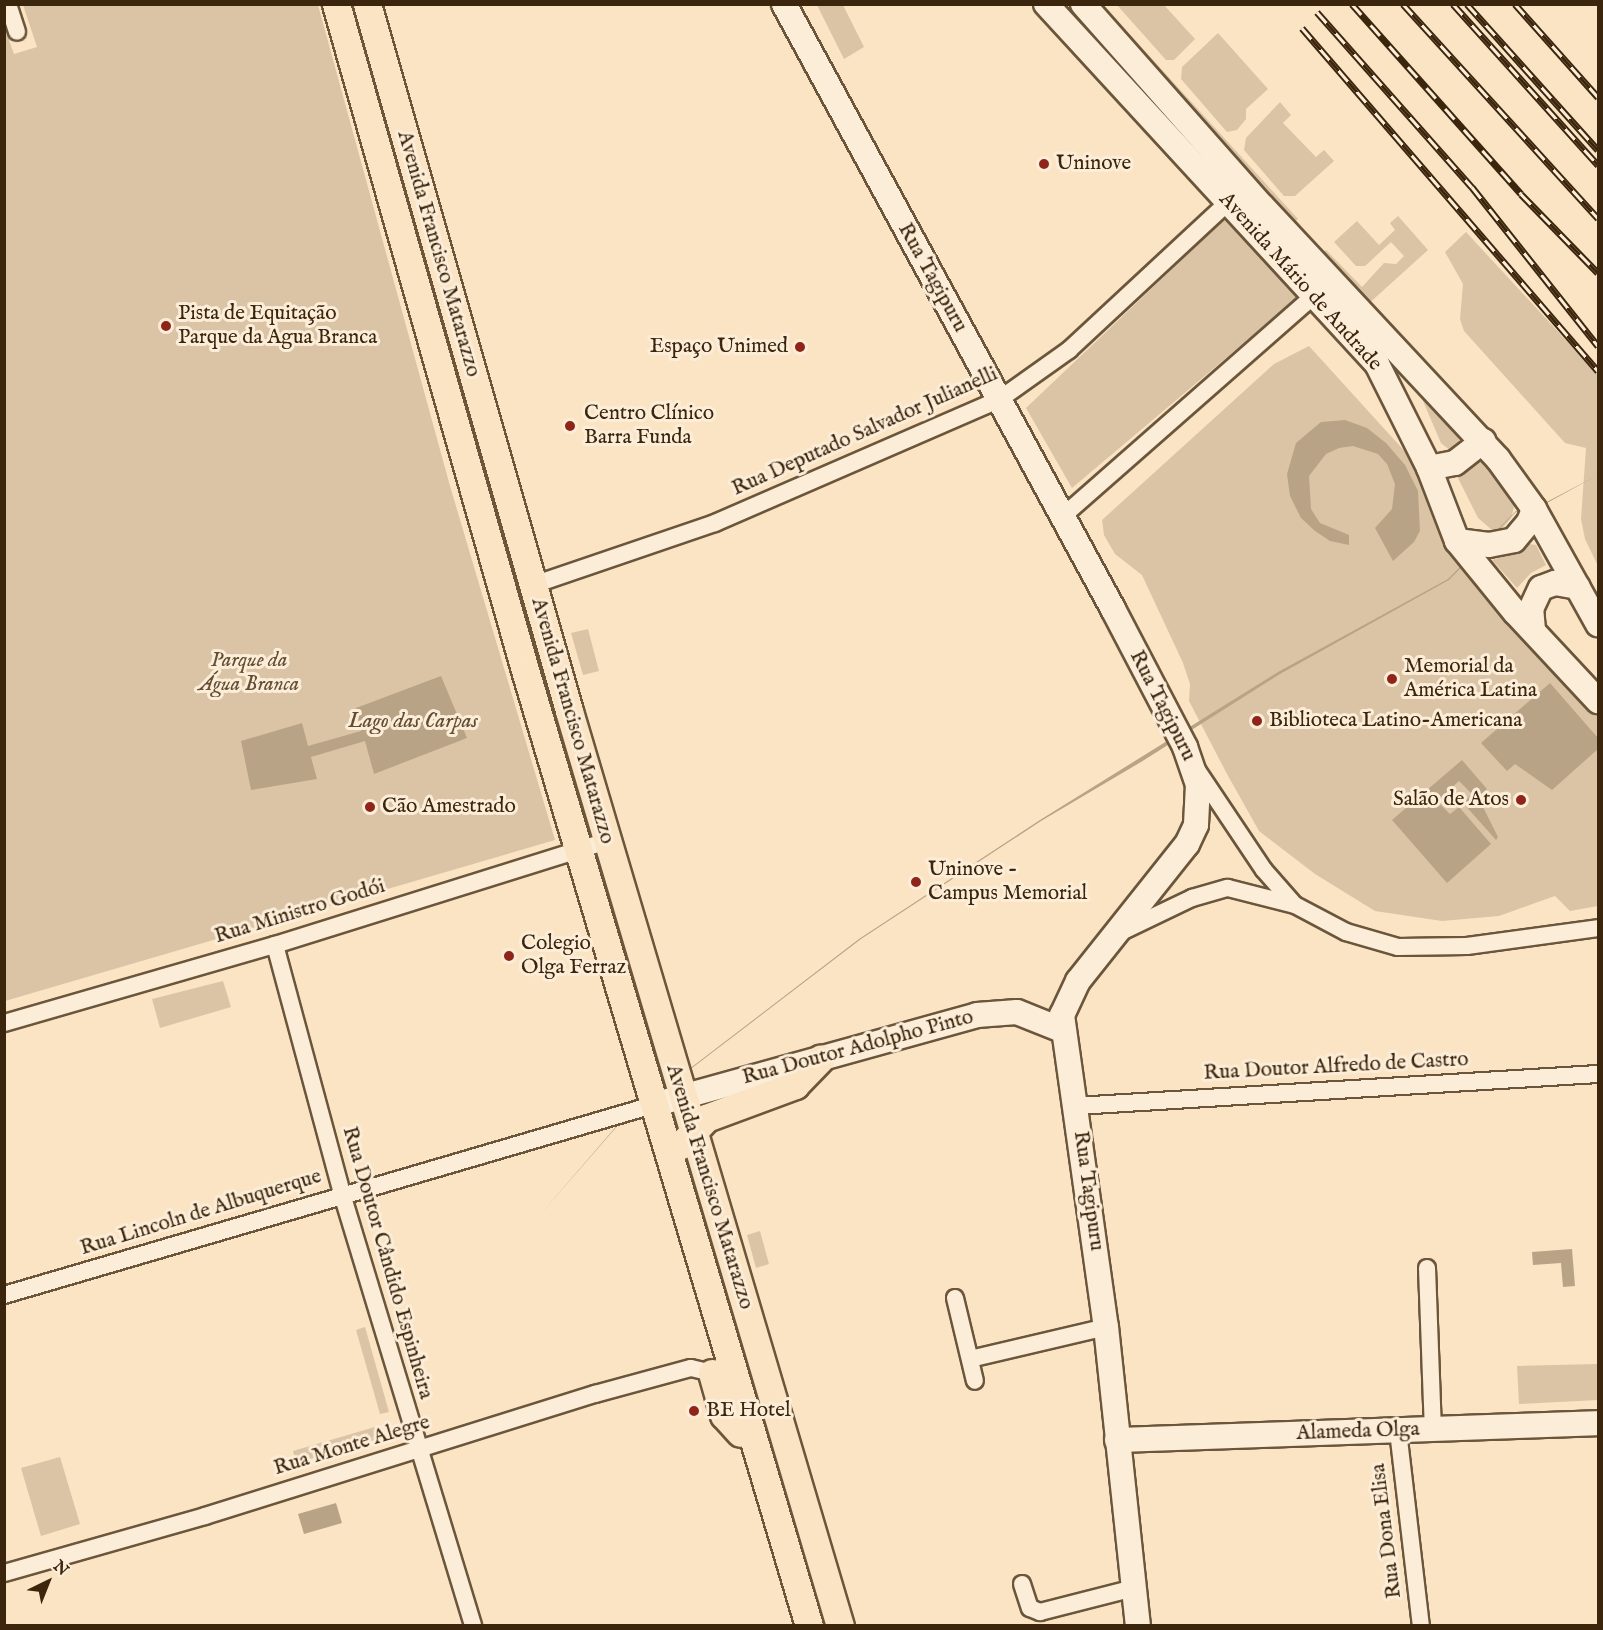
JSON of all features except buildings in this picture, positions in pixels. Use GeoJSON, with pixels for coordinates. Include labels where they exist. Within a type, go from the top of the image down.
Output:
{"type":"FeatureCollection","features":[{"type":"Feature","properties":{"kind":"main road","name":"Avenida Francisco Matarazzo"},"geometry":{"type":"LineString","coordinates":[[336,4],[670,1163],[724,1377],[794,1626]]}},
{"type":"Feature","properties":{"kind":"main road","name":"Avenida Francisco Matarazzo"},"geometry":{"type":"LineString","coordinates":[[367,4],[681,1096],[840,1626]]}},
{"type":"Feature","properties":{"kind":"main road"},"geometry":{"type":"LineString","coordinates":[[670,1163],[692,1132],[719,1111],[795,1085],[821,1058]]}},
{"type":"Feature","properties":{"kind":"main road","name":"Avenida Francisco Matarazzo"},"geometry":{"type":"LineString","coordinates":[[724,1377],[809,1626]]}},
{"type":"Feature","properties":{"kind":"main road","name":"Avenida Francisco Matarazzo"},"geometry":{"type":"LineString","coordinates":[[783,1436],[801,1454],[856,1626]]}},
{"type":"Feature","properties":{"kind":"street"},"geometry":{"type":"LineString","coordinates":[[8,4],[17,32]]}},
{"type":"Feature","properties":{"kind":"street","name":"Rua Tagipuru"},"geometry":{"type":"LineString","coordinates":[[784,4],[1000,399],[1193,766],[1199,803],[1187,844],[1066,1000],[1062,1029],[1076,1106],[1106,1327],[1138,1626]]}},
{"type":"Feature","properties":{"kind":"street","name":"Avenida Mário de Andrade"},"geometry":{"type":"LineString","coordinates":[[1046,4],[1315,295],[1380,369],[1429,468],[1457,541],[1533,630],[1599,701]]}},
{"type":"Feature","properties":{"kind":"street","name":"Avenida Mário de Andrade"},"geometry":{"type":"LineString","coordinates":[[1083,4],[1262,206],[1483,441],[1534,509],[1599,624]]}},
{"type":"Feature","properties":{"kind":"street","name":"Rua Deputado Salvador Julianelli"},"geometry":{"type":"LineString","coordinates":[[533,585],[715,524],[1000,399],[1069,351],[1228,202]]}},
{"type":"Feature","properties":{"kind":"street"},"geometry":{"type":"LineString","coordinates":[[1062,517],[1315,295]]}},
{"type":"Feature","properties":{"kind":"street"},"geometry":{"type":"LineString","coordinates":[[1429,468],[1455,463],[1483,441]]}},
{"type":"Feature","properties":{"kind":"street"},"geometry":{"type":"LineString","coordinates":[[1457,541],[1489,545],[1514,540],[1529,522],[1534,509]]}},
{"type":"Feature","properties":{"kind":"street"},"geometry":{"type":"LineString","coordinates":[[1533,630],[1530,609],[1541,588],[1555,583],[1578,587]]}},
{"type":"Feature","properties":{"kind":"street"},"geometry":{"type":"LineString","coordinates":[[1193,766],[1264,870],[1295,905]]}},
{"type":"Feature","properties":{"kind":"street","name":"Rua Ministro Godói"},"geometry":{"type":"LineString","coordinates":[[4,1023],[275,945],[607,841]]}},
{"type":"Feature","properties":{"kind":"street"},"geometry":{"type":"LineString","coordinates":[[1117,934],[1192,898],[1228,888],[1295,905],[1346,932],[1398,947],[1467,946],[1599,928]]}},
{"type":"Feature","properties":{"kind":"street"},"geometry":{"type":"LineString","coordinates":[[1578,930],[1599,922]]}},
{"type":"Feature","properties":{"kind":"street","name":"Rua Doutor Cândido Espinheira"},"geometry":{"type":"LineString","coordinates":[[275,945],[342,1194],[417,1450],[473,1626]]}},
{"type":"Feature","properties":{"kind":"street","name":"Rua Doutor Adolpho Pinto"},"geometry":{"type":"LineString","coordinates":[[653,1105],[950,1021],[999,1012],[1034,1016],[1062,1029]]}},
{"type":"Feature","properties":{"kind":"street","name":"Rua Doutor Alfredo de Castro"},"geometry":{"type":"LineString","coordinates":[[1076,1106],[1599,1074]]}},
{"type":"Feature","properties":{"kind":"street","name":"Rua Lincoln de Albuquerque"},"geometry":{"type":"LineString","coordinates":[[4,1295],[342,1194],[653,1105]]}},
{"type":"Feature","properties":{"kind":"street"},"geometry":{"type":"LineString","coordinates":[[1427,1268],[1432,1430]]}},
{"type":"Feature","properties":{"kind":"street"},"geometry":{"type":"LineString","coordinates":[[955,1298],[975,1381]]}},
{"type":"Feature","properties":{"kind":"street"},"geometry":{"type":"LineString","coordinates":[[970,1359],[1106,1327]]}},
{"type":"Feature","properties":{"kind":"street","name":"Rua Monte Alegre"},"geometry":{"type":"LineString","coordinates":[[4,1573],[682,1370],[699,1368],[724,1377]]}},
{"type":"Feature","properties":{"kind":"street","name":"Alameda Olga"},"geometry":{"type":"LineString","coordinates":[[1117,1440],[1599,1423]]}},
{"type":"Feature","properties":{"kind":"street","name":"Rua Dona Elisa"},"geometry":{"type":"LineString","coordinates":[[1398,1431],[1421,1626]]}},
{"type":"Feature","properties":{"kind":"street"},"geometry":{"type":"LineString","coordinates":[[1022,1584],[1030,1608],[1040,1612],[1134,1588]]}},
{"type":"Feature","properties":{"kind":"green space","name":"Parque da Água Branca"},"geometry":{"type":"Polygon","coordinates":[[[23,5],[318,5],[450,486],[555,840],[5,1001],[5,29],[14,54],[37,47],[23,5]]]}},
{"type":"Feature","properties":{"kind":"green space"},"geometry":{"type":"Polygon","coordinates":[[[817,5],[843,5],[864,47],[844,59],[817,5]]]}},
{"type":"Feature","properties":{"kind":"green space"},"geometry":{"type":"Polygon","coordinates":[[[1092,5],[1103,5],[1298,219],[1292,225],[1092,5]]]}},
{"type":"Feature","properties":{"kind":"green space"},"geometry":{"type":"Polygon","coordinates":[[[1117,5],[1164,5],[1195,39],[1174,60],[1166,60],[1117,5]]]}},
{"type":"Feature","properties":{"kind":"green space"},"geometry":{"type":"Polygon","coordinates":[[[1218,33],[1268,89],[1246,109],[1246,119],[1237,130],[1227,132],[1181,79],[1182,67],[1218,33]]]}},
{"type":"Feature","properties":{"kind":"green space"},"geometry":{"type":"Polygon","coordinates":[[[1280,102],[1291,115],[1283,123],[1316,157],[1324,150],[1334,161],[1295,196],[1284,196],[1244,150],[1246,138],[1280,102]]]}},
{"type":"Feature","properties":{"kind":"green space"},"geometry":{"type":"Polygon","coordinates":[[[1229,215],[1302,294],[1072,488],[1026,408],[1229,215]]]}},
{"type":"Feature","properties":{"kind":"green space"},"geometry":{"type":"Polygon","coordinates":[[[1398,216],[1428,250],[1366,306],[1320,255],[1326,250],[1362,287],[1384,263],[1396,264],[1404,256],[1391,242],[1365,266],[1356,266],[1334,242],[1357,221],[1379,245],[1395,230],[1390,223],[1398,216]]]}},
{"type":"Feature","properties":{"kind":"green space"},"geometry":{"type":"Polygon","coordinates":[[[1466,232],[1598,375],[1598,566],[1585,539],[1581,519],[1586,448],[1565,443],[1464,331],[1460,319],[1463,284],[1445,252],[1466,232]]]}},
{"type":"Feature","properties":{"kind":"green space","name":"Memorial da América Latina"},"geometry":{"type":"Polygon","coordinates":[[[1309,346],[1409,456],[1429,494],[1506,613],[1598,714],[1598,906],[1570,911],[1555,896],[1499,916],[1442,921],[1375,911],[1315,874],[1259,831],[1189,701],[1190,684],[1183,663],[1142,575],[1115,554],[1104,535],[1102,520],[1274,364],[1309,346]]]}},
{"type":"Feature","properties":{"kind":"green space"},"geometry":{"type":"Polygon","coordinates":[[[1420,394],[1458,434],[1460,447],[1451,451],[1441,443],[1420,394]]]}},
{"type":"Feature","properties":{"kind":"green space"},"geometry":{"type":"Polygon","coordinates":[[[1481,460],[1509,494],[1514,507],[1511,518],[1500,531],[1492,530],[1478,518],[1456,474],[1481,460]]]}},
{"type":"Feature","properties":{"kind":"green space"},"geometry":{"type":"Polygon","coordinates":[[[1529,544],[1536,545],[1546,565],[1531,573],[1517,588],[1492,560],[1516,553],[1529,544]]]}},
{"type":"Feature","properties":{"kind":"green space"},"geometry":{"type":"Polygon","coordinates":[[[588,629],[599,671],[583,675],[571,633],[588,629]]]}},
{"type":"Feature","properties":{"kind":"green space"},"geometry":{"type":"Polygon","coordinates":[[[223,981],[231,1007],[160,1028],[152,999],[223,981]]]}},
{"type":"Feature","properties":{"kind":"green space"},"geometry":{"type":"Polygon","coordinates":[[[760,1231],[769,1264],[756,1268],[747,1235],[760,1231]]]}},
{"type":"Feature","properties":{"kind":"green space"},"geometry":{"type":"Polygon","coordinates":[[[365,1327],[389,1412],[380,1414],[356,1330],[365,1327]]]}},
{"type":"Feature","properties":{"kind":"green space"},"geometry":{"type":"Polygon","coordinates":[[[1598,1364],[1598,1400],[1519,1404],[1517,1366],[1598,1364]]]}},
{"type":"Feature","properties":{"kind":"green space"},"geometry":{"type":"Polygon","coordinates":[[[375,1427],[378,1439],[296,1463],[293,1451],[375,1427]]]}},
{"type":"Feature","properties":{"kind":"green space"},"geometry":{"type":"Polygon","coordinates":[[[60,1457],[80,1524],[41,1536],[21,1468],[60,1457]]]}},
{"type":"Feature","properties":{"kind":"water"},"geometry":{"type":"Polygon","coordinates":[[[1345,420],[1367,428],[1386,443],[1405,465],[1418,491],[1420,531],[1414,542],[1393,561],[1375,528],[1392,509],[1395,484],[1387,464],[1378,454],[1353,446],[1339,448],[1326,454],[1309,476],[1311,509],[1320,523],[1349,535],[1349,545],[1330,541],[1315,531],[1301,518],[1290,496],[1287,474],[1296,443],[1321,422],[1345,420]]]}},
{"type":"Feature","properties":{"kind":"water"},"geometry":{"type":"Polygon","coordinates":[[[1598,475],[1536,509],[1516,512],[1449,580],[1280,674],[1141,762],[1041,821],[861,939],[620,1123],[538,1217],[620,1122],[859,939],[1040,820],[1278,672],[1448,579],[1516,511],[1535,508],[1598,475]]]}},
{"type":"Feature","properties":{"kind":"water","name":"Lago das Carpas"},"geometry":{"type":"Polygon","coordinates":[[[441,676],[467,738],[374,774],[365,741],[311,757],[317,779],[251,790],[241,741],[302,723],[308,746],[361,731],[356,708],[441,676]]]}},
{"type":"Feature","properties":{"kind":"water"},"geometry":{"type":"Polygon","coordinates":[[[1550,683],[1598,738],[1598,749],[1552,790],[1515,764],[1507,771],[1481,743],[1550,683]]]}},
{"type":"Feature","properties":{"kind":"water"},"geometry":{"type":"Polygon","coordinates":[[[1462,760],[1487,789],[1478,797],[1498,837],[1496,840],[1463,803],[1472,794],[1459,781],[1437,801],[1450,814],[1459,807],[1491,844],[1447,883],[1392,820],[1462,760]]]}},
{"type":"Feature","properties":{"kind":"water"},"geometry":{"type":"Polygon","coordinates":[[[1572,1249],[1575,1286],[1563,1287],[1561,1263],[1533,1265],[1532,1252],[1572,1249]]]}},
{"type":"Feature","properties":{"kind":"water"},"geometry":{"type":"Polygon","coordinates":[[[336,1503],[342,1523],[304,1534],[298,1514],[336,1503]]]}},
{"type":"Feature","properties":{"kind":"railway"},"geometry":{"type":"LineString","coordinates":[[1352,4],[1521,194],[1598,273]]}},
{"type":"Feature","properties":{"kind":"railway"},"geometry":{"type":"LineString","coordinates":[[1403,4],[1598,218]]}},
{"type":"Feature","properties":{"kind":"railway"},"geometry":{"type":"LineString","coordinates":[[1453,4],[1598,165]]}},
{"type":"Feature","properties":{"kind":"railway"},"geometry":{"type":"LineString","coordinates":[[1467,4],[1598,150]]}},
{"type":"Feature","properties":{"kind":"railway"},"geometry":{"type":"LineString","coordinates":[[1515,4],[1598,97]]}},
{"type":"Feature","properties":{"kind":"railway"},"geometry":{"type":"LineString","coordinates":[[1317,12],[1472,187],[1598,346]]}},
{"type":"Feature","properties":{"kind":"railway"},"geometry":{"type":"LineString","coordinates":[[1302,28],[1598,371]]}},
{"type":"Feature","properties":{"kind":"place","name":"Uninove"},"geometry":{"type":"Point","coordinates":[1044,164]}},
{"type":"Feature","properties":{"kind":"place","name":"Pista de Equitação Parque da Agua Branca"},"geometry":{"type":"Point","coordinates":[166,326]}},
{"type":"Feature","properties":{"kind":"place","name":"Espaço Unimed"},"geometry":{"type":"Point","coordinates":[800,347]}},
{"type":"Feature","properties":{"kind":"place","name":"Centro Clínico Barra Funda"},"geometry":{"type":"Point","coordinates":[570,426]}},
{"type":"Feature","properties":{"kind":"place","name":"Memorial da América Latina"},"geometry":{"type":"Point","coordinates":[1392,679]}},
{"type":"Feature","properties":{"kind":"place","name":"Biblioteca Latino-Americana"},"geometry":{"type":"Point","coordinates":[1257,721]}},
{"type":"Feature","properties":{"kind":"place","name":"Salão de Atos"},"geometry":{"type":"Point","coordinates":[1521,800]}},
{"type":"Feature","properties":{"kind":"place","name":"Cão Amestrado"},"geometry":{"type":"Point","coordinates":[370,807]}},
{"type":"Feature","properties":{"kind":"place","name":"Uninove - Campus Memorial"},"geometry":{"type":"Point","coordinates":[916,882]}},
{"type":"Feature","properties":{"kind":"place","name":"Colegio Olga Ferraz"},"geometry":{"type":"Point","coordinates":[509,956]}},
{"type":"Feature","properties":{"kind":"place","name":"BE Hotel"},"geometry":{"type":"Point","coordinates":[694,1411]}}]}
